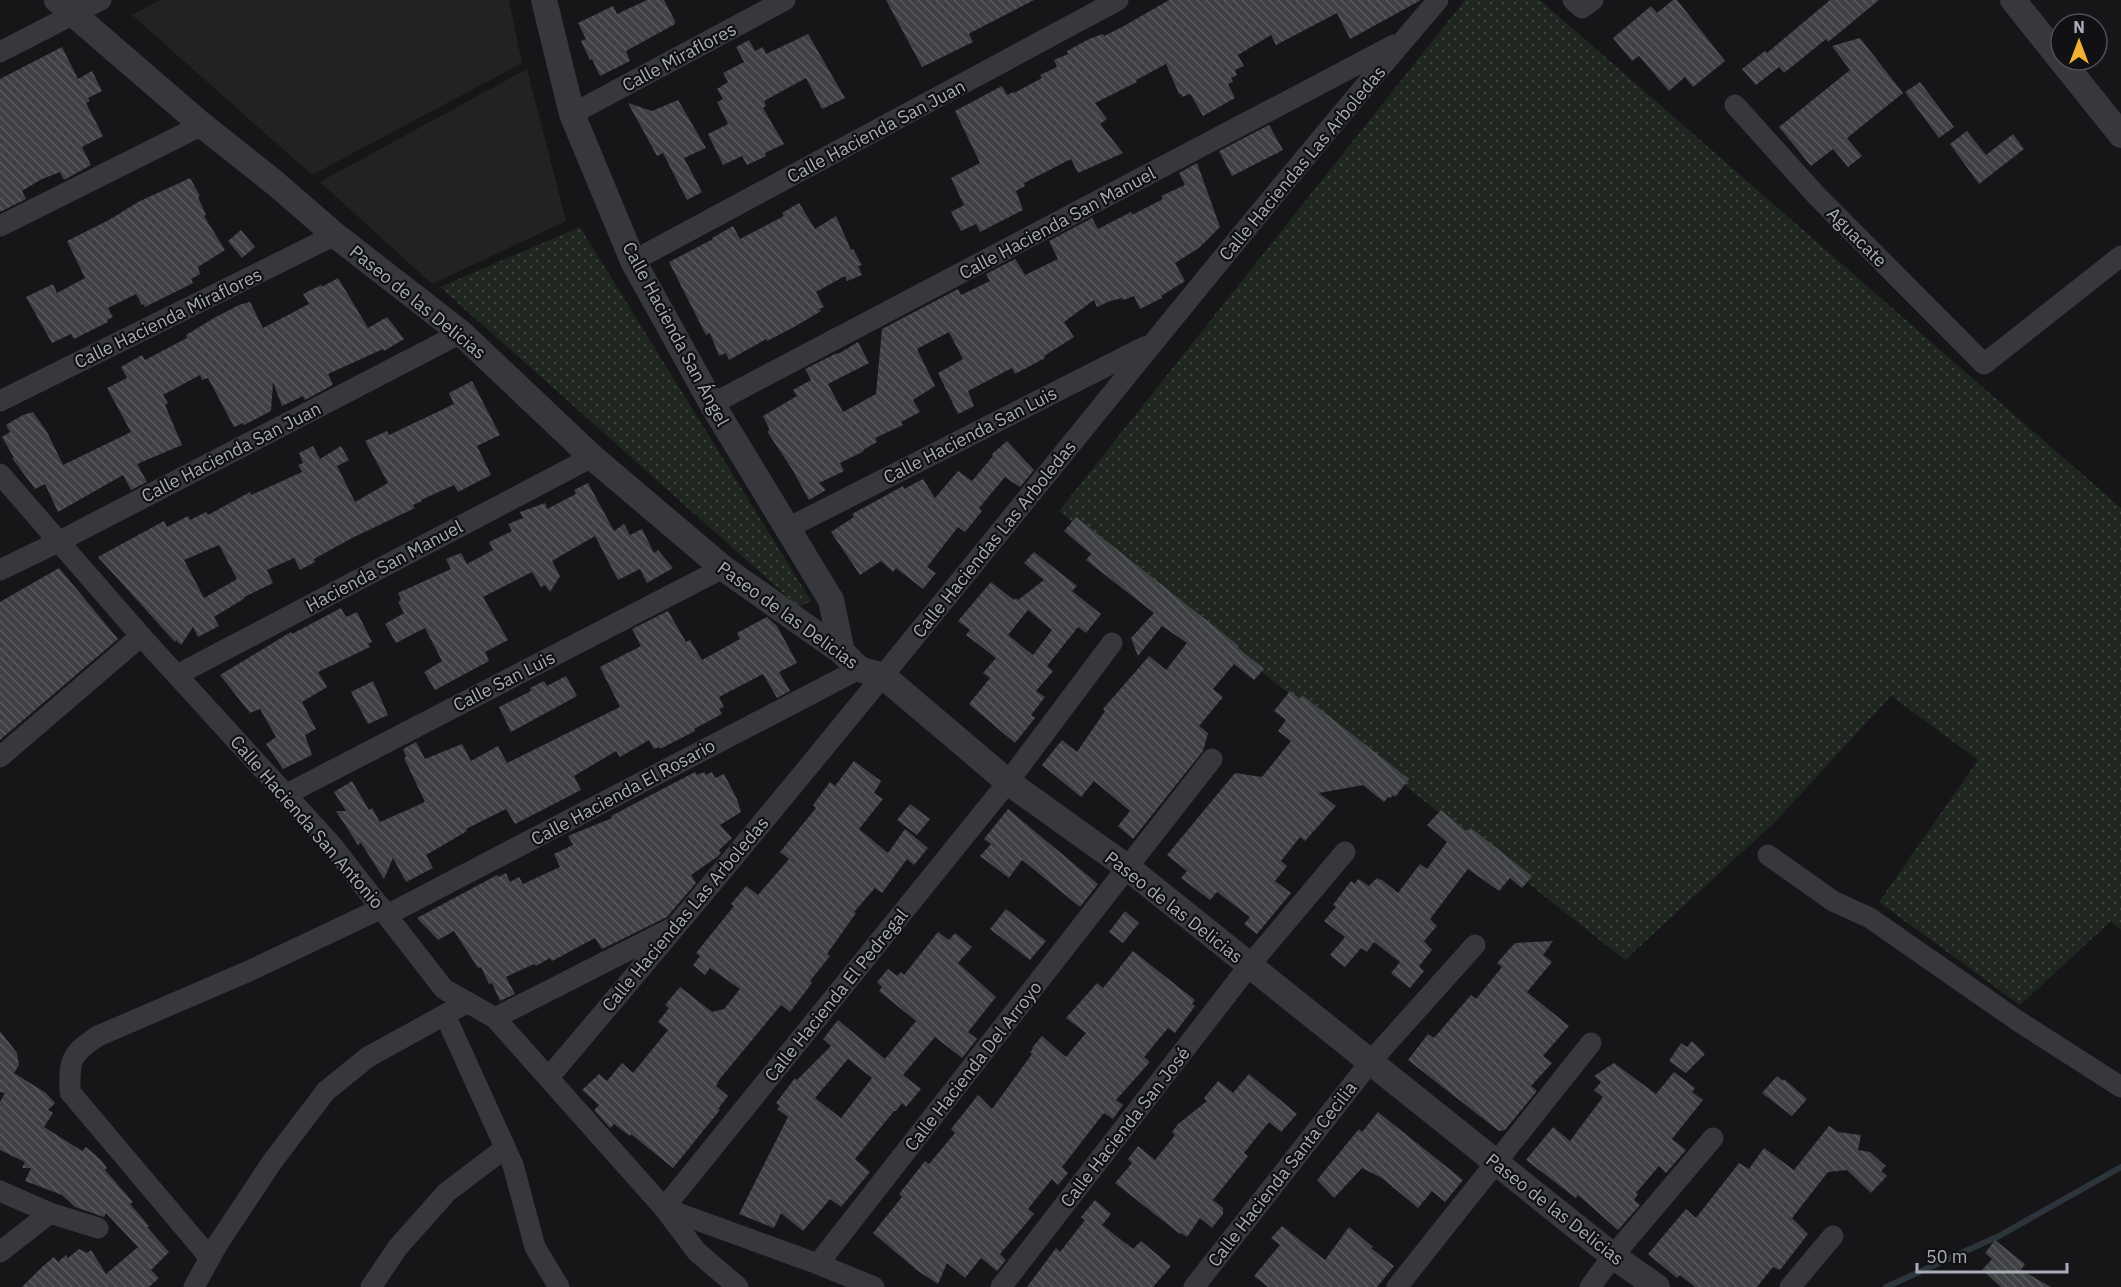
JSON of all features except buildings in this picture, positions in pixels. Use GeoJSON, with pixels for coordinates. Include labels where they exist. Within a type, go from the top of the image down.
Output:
{"type":"FeatureCollection","features":[{"type":"Feature","properties":{"kind":"street"},"geometry":{"type":"LineString","coordinates":[[0,52],[66,7],[101,0]]}},
{"type":"Feature","properties":{"kind":"street","name":"Calle Hacienda San Ángel"},"geometry":{"type":"LineString","coordinates":[[544,0],[572,114],[633,261],[712,404],[831,600],[851,661]]}},
{"type":"Feature","properties":{"kind":"street","name":"Calle Miraflores"},"geometry":{"type":"LineString","coordinates":[[572,114],[785,0]]}},
{"type":"Feature","properties":{"kind":"street","name":"Calle Hacienda San Juan"},"geometry":{"type":"LineString","coordinates":[[633,261],[1118,0]]}},
{"type":"Feature","properties":{"kind":"street","name":"Calle Haciendas Las Arboledas"},"geometry":{"type":"LineString","coordinates":[[549,1077],[678,925],[883,676],[1151,343],[1438,0]]}},
{"type":"Feature","properties":{"kind":"street"},"geometry":{"type":"LineString","coordinates":[[2013,0],[2121,135]]}},
{"type":"Feature","properties":{"kind":"street","name":"Paseo de las Delicias"},"geometry":{"type":"LineString","coordinates":[[66,7],[202,125],[275,183],[335,235],[461,333],[592,457],[723,568],[851,661],[883,676],[1008,782],[1128,868],[1613,1256],[1656,1287]]}},
{"type":"Feature","properties":{"kind":"street","name":"Calle Hacienda San Manuel"},"geometry":{"type":"LineString","coordinates":[[712,404],[1403,41]]}},
{"type":"Feature","properties":{"kind":"street","name":"Aguacate"},"geometry":{"type":"LineString","coordinates":[[1735,105],[1816,195],[1984,364],[2121,256]]}},
{"type":"Feature","properties":{"kind":"street"},"geometry":{"type":"LineString","coordinates":[[0,226],[202,125]]}},
{"type":"Feature","properties":{"kind":"street","name":"Calle Hacienda Miraflores"},"geometry":{"type":"LineString","coordinates":[[0,401],[335,235]]}},
{"type":"Feature","properties":{"kind":"street","name":"Calle Hacienda San Juan"},"geometry":{"type":"LineString","coordinates":[[0,570],[461,333]]}},
{"type":"Feature","properties":{"kind":"street","name":"Calle Hacienda San Luis"},"geometry":{"type":"LineString","coordinates":[[788,528],[1151,343]]}},
{"type":"Feature","properties":{"kind":"street","name":"Hacienda San Manuel"},"geometry":{"type":"LineString","coordinates":[[177,675],[592,457]]}},
{"type":"Feature","properties":{"kind":"street","name":"Calle Hacienda San Antonio"},"geometry":{"type":"LineString","coordinates":[[0,474],[141,636],[331,844],[444,989],[495,1018],[664,1208],[818,1264],[874,1287]]}},
{"type":"Feature","properties":{"kind":"street","name":"Calle San Luis"},"geometry":{"type":"LineString","coordinates":[[285,795],[723,568]]}},
{"type":"Feature","properties":{"kind":"street"},"geometry":{"type":"LineString","coordinates":[[0,757],[141,636]]}},
{"type":"Feature","properties":{"kind":"street","name":"Calle Hacienda El Pedregal"},"geometry":{"type":"LineString","coordinates":[[664,1208],[1008,782],[1113,643]]}},
{"type":"Feature","properties":{"kind":"street","name":"Calle Hacienda El Rosario"},"geometry":{"type":"LineString","coordinates":[[210,1258],[70,1092],[69,1068],[78,1050],[98,1036],[385,911],[851,661]]}},
{"type":"Feature","properties":{"kind":"street","name":"Calle Hacienda Del Arroyo"},"geometry":{"type":"LineString","coordinates":[[818,1264],[1212,759]]}},
{"type":"Feature","properties":{"kind":"street","name":"Calle Hacienda San José"},"geometry":{"type":"LineString","coordinates":[[1001,1287],[1250,966],[1345,852]]}},
{"type":"Feature","properties":{"kind":"street"},"geometry":{"type":"LineString","coordinates":[[1768,855],[1833,901],[1870,918],[2018,1021],[2121,1087]]}},
{"type":"Feature","properties":{"kind":"street"},"geometry":{"type":"LineString","coordinates":[[495,1018],[678,925]]}},
{"type":"Feature","properties":{"kind":"street","name":"Calle Hacienda Santa Cecilia"},"geometry":{"type":"LineString","coordinates":[[1194,1287],[1371,1061],[1475,945]]}},
{"type":"Feature","properties":{"kind":"street"},"geometry":{"type":"LineString","coordinates":[[194,1287],[272,1162],[326,1091],[368,1057],[468,1002]]}},
{"type":"Feature","properties":{"kind":"street"},"geometry":{"type":"LineString","coordinates":[[445,1015],[513,1165],[535,1247],[550,1283]]}},
{"type":"Feature","properties":{"kind":"street"},"geometry":{"type":"LineString","coordinates":[[1397,1287],[1591,1043]]}},
{"type":"Feature","properties":{"kind":"street"},"geometry":{"type":"LineString","coordinates":[[1590,1287],[1613,1256],[1713,1138]]}},
{"type":"Feature","properties":{"kind":"street"},"geometry":{"type":"LineString","coordinates":[[371,1287],[398,1247],[447,1192],[505,1148]]}},
{"type":"Feature","properties":{"kind":"street"},"geometry":{"type":"LineString","coordinates":[[0,1191],[50,1213],[98,1228]]}},
{"type":"Feature","properties":{"kind":"street"},"geometry":{"type":"LineString","coordinates":[[664,1208],[697,1252],[738,1287]]}},
{"type":"Feature","properties":{"kind":"street"},"geometry":{"type":"LineString","coordinates":[[0,1252],[50,1213]]}},
{"type":"Feature","properties":{"kind":"street"},"geometry":{"type":"LineString","coordinates":[[1790,1287],[1833,1236]]}},
{"type":"Feature","properties":{"kind":"shaded area"},"geometry":{"type":"Polygon","coordinates":[[[160,0],[509,0],[522,63],[312,175],[132,15],[160,0]]]}},
{"type":"Feature","properties":{"kind":"shaded area"},"geometry":{"type":"Polygon","coordinates":[[[1465,0],[1540,0],[2121,508],[2121,930],[2111,921],[2020,1005],[1879,902],[1978,760],[1891,696],[1775,822],[1625,960],[1059,511],[1465,0]]]}},
{"type":"Feature","properties":{"kind":"shaded area"},"geometry":{"type":"Polygon","coordinates":[[[527,69],[566,221],[432,284],[320,182],[527,69]]]}},
{"type":"Feature","properties":{"kind":"shaded area"},"geometry":{"type":"Polygon","coordinates":[[[580,227],[811,601],[799,607],[440,287],[580,227]]]}},
{"type":"Feature","properties":{"kind":"waterway"},"geometry":{"type":"LineString","coordinates":[[1886,1287],[1999,1236],[2121,1167]]}}]}
